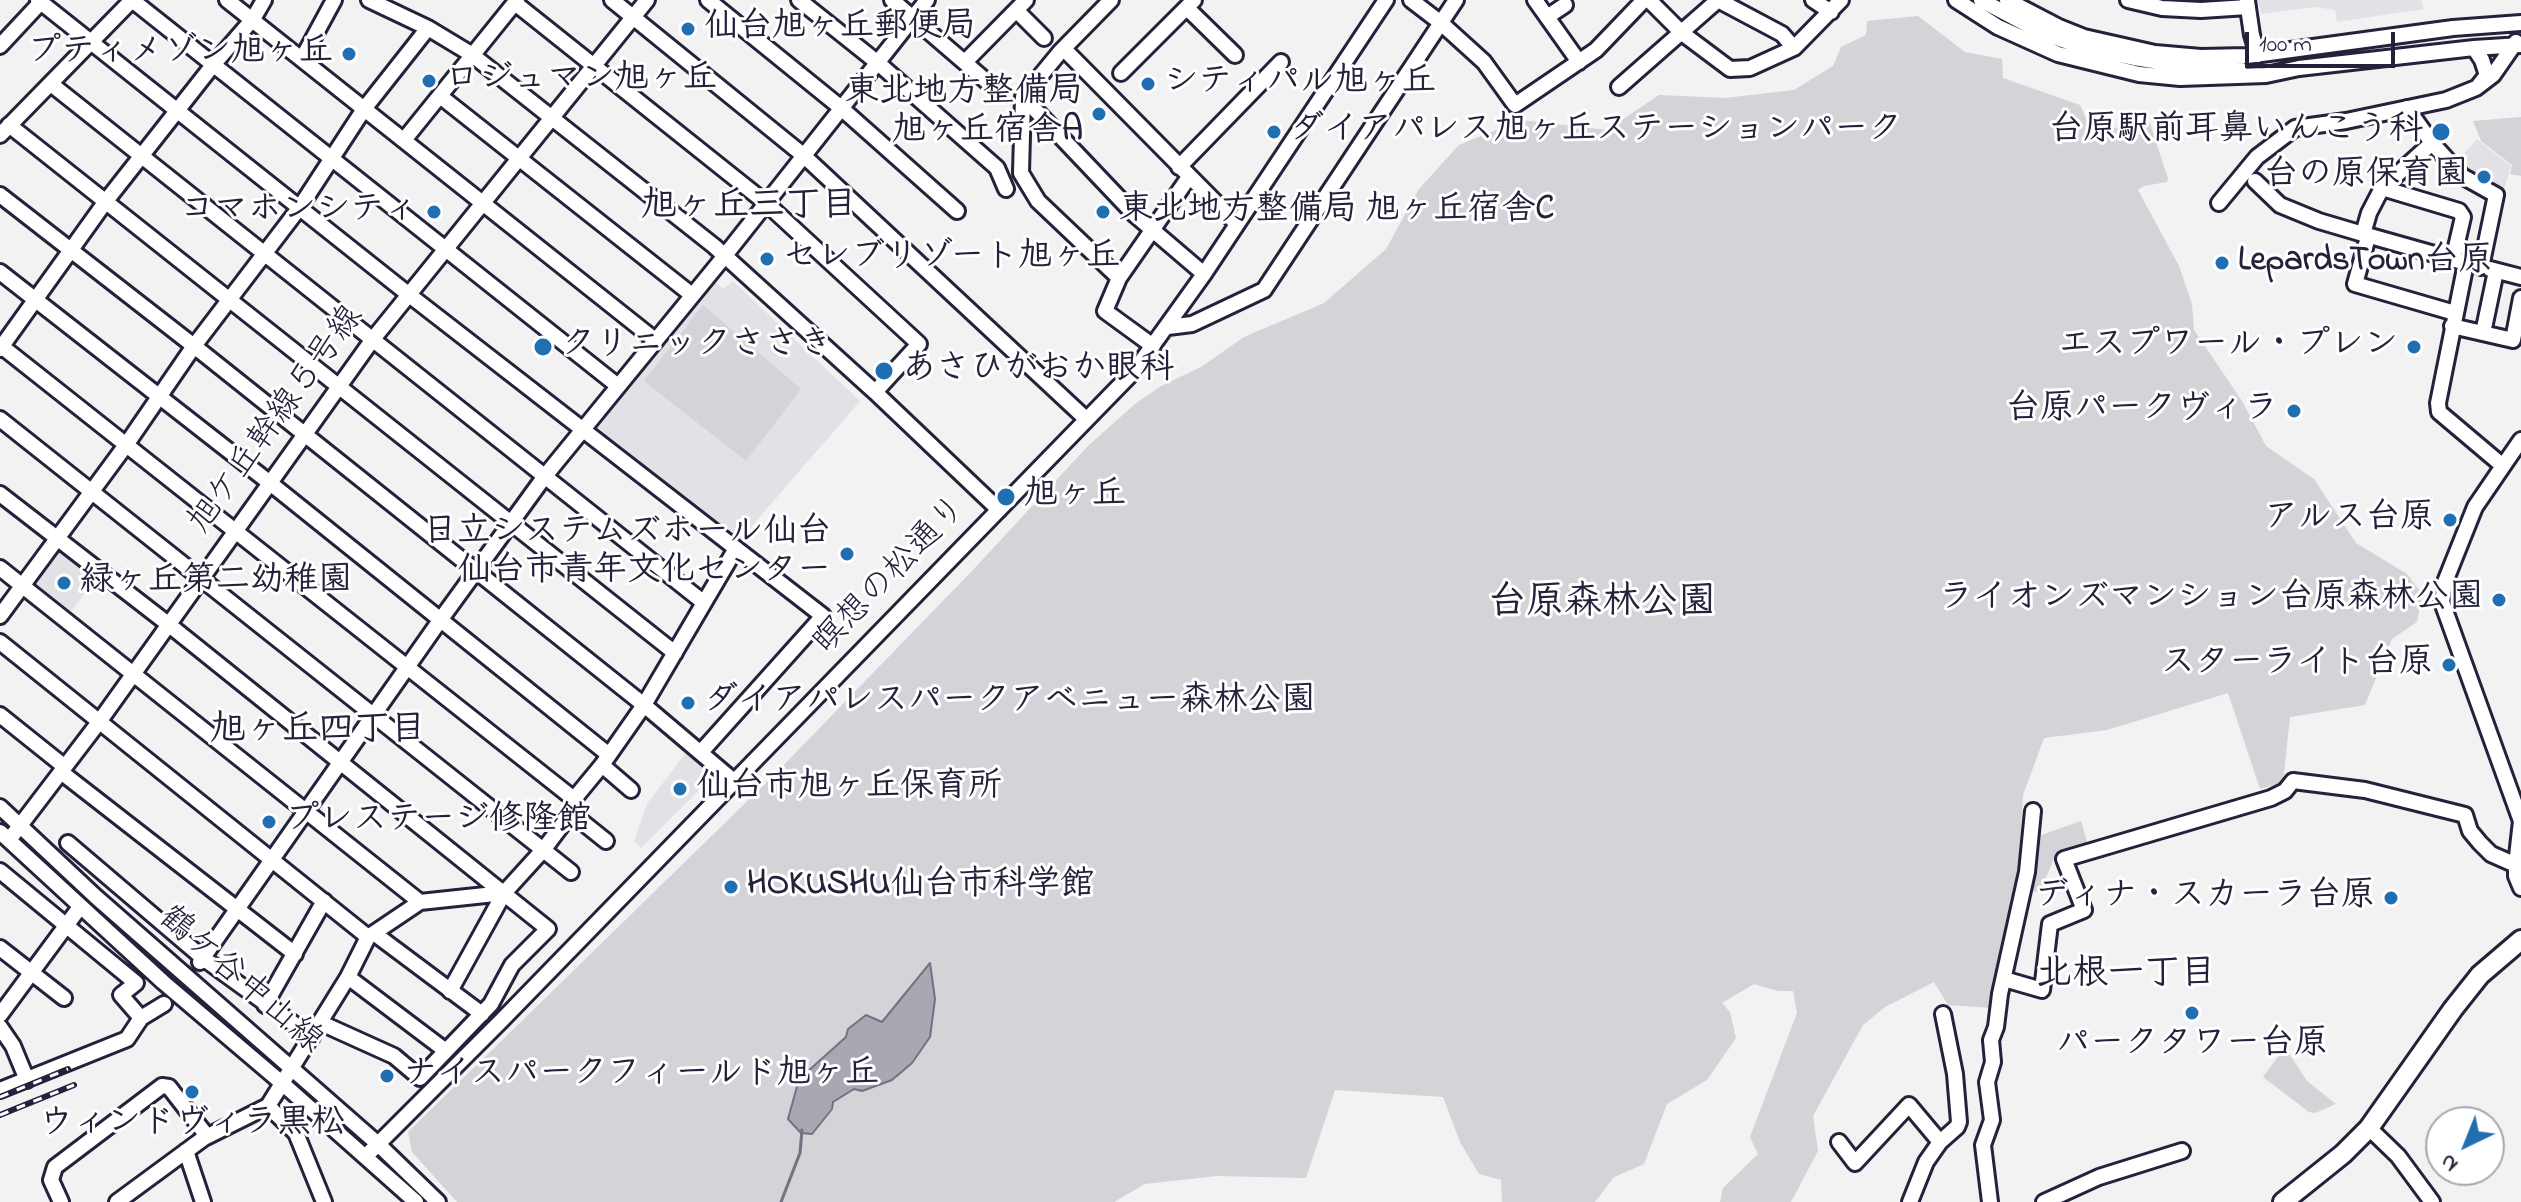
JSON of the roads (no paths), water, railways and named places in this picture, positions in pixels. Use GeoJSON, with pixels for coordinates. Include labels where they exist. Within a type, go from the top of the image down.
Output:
{"type":"FeatureCollection","features":[{"type":"Feature","properties":{"kind":"main road"},"geometry":{"type":"LineString","coordinates":[[2283,1202],[2334,1162],[2369,1128],[2480,975],[2521,940]]}},
{"type":"Feature","properties":{"kind":"street"},"geometry":{"type":"LineString","coordinates":[[618,386],[132,0],[5,130],[106,201],[675,653]]}},
{"type":"Feature","properties":{"kind":"street"},"geometry":{"type":"LineString","coordinates":[[227,0],[655,340]]}},
{"type":"Feature","properties":{"kind":"street"},"geometry":{"type":"LineString","coordinates":[[264,0],[253,19],[106,201],[1,347],[408,667],[573,806],[606,841]]}},
{"type":"Feature","properties":{"kind":"street"},"geometry":{"type":"LineString","coordinates":[[302,59],[334,0]]}},
{"type":"Feature","properties":{"kind":"street"},"geometry":{"type":"LineString","coordinates":[[369,0],[398,6],[471,54],[725,255],[999,510]]}},
{"type":"Feature","properties":{"kind":"street"},"geometry":{"type":"LineString","coordinates":[[612,0],[803,155],[1086,419]]}},
{"type":"Feature","properties":{"kind":"street","name":"旭ケ丘幹線５号線"},"geometry":{"type":"LineString","coordinates":[[4,836],[20,827],[99,722],[373,339],[647,0]]}},
{"type":"Feature","properties":{"kind":"street"},"geometry":{"type":"LineString","coordinates":[[708,0],[840,107],[957,211]]}},
{"type":"Feature","properties":{"kind":"street"},"geometry":{"type":"LineString","coordinates":[[799,0],[878,63],[997,168],[1006,189]]}},
{"type":"Feature","properties":{"kind":"street"},"geometry":{"type":"LineString","coordinates":[[892,0],[992,86]]}},
{"type":"Feature","properties":{"kind":"street"},"geometry":{"type":"LineString","coordinates":[[201,960],[545,476],[927,0]]}},
{"type":"Feature","properties":{"kind":"street"},"geometry":{"type":"LineString","coordinates":[[1111,0],[1023,97],[1021,173],[1038,201],[1119,278]]}},
{"type":"Feature","properties":{"kind":"street","name":"瞑想の松通り"},"geometry":{"type":"LineString","coordinates":[[366,1156],[1135,370],[1204,274],[1386,0]]}},
{"type":"Feature","properties":{"kind":"street"},"geometry":{"type":"LineString","coordinates":[[1411,0],[1484,62],[1515,105],[1596,50],[1647,0],[1682,33],[1730,69],[1750,68],[1794,48],[1836,6]]}},
{"type":"Feature","properties":{"kind":"street"},"geometry":{"type":"LineString","coordinates":[[1168,327],[1192,324],[1264,290],[1456,0]]}},
{"type":"Feature","properties":{"kind":"street"},"geometry":{"type":"LineString","coordinates":[[1535,0],[1579,62]]}},
{"type":"Feature","properties":{"kind":"street"},"geometry":{"type":"LineString","coordinates":[[1619,87],[1718,0],[1782,34],[1794,48]]}},
{"type":"Feature","properties":{"kind":"street"},"geometry":{"type":"LineString","coordinates":[[1813,0],[1836,6]]}},
{"type":"Feature","properties":{"kind":"street"},"geometry":{"type":"LineString","coordinates":[[1956,0],[1998,27],[2058,54],[2139,74],[2180,78],[2266,75],[2299,68],[2519,42]]}},
{"type":"Feature","properties":{"kind":"street"},"geometry":{"type":"LineString","coordinates":[[1981,0],[2043,33],[2093,50],[2205,69],[2276,65],[2299,68]]}},
{"type":"Feature","properties":{"kind":"street"},"geometry":{"type":"LineString","coordinates":[[2128,0],[2162,8],[2201,10],[2248,4],[2252,56]]}},
{"type":"Feature","properties":{"kind":"street"},"geometry":{"type":"LineString","coordinates":[[0,46],[40,1],[408,294],[823,616],[701,752]]}},
{"type":"Feature","properties":{"kind":"street"},"geometry":{"type":"LineString","coordinates":[[404,140],[516,1],[766,203],[919,344],[875,392]]}},
{"type":"Feature","properties":{"kind":"street"},"geometry":{"type":"LineString","coordinates":[[2012,1],[2059,27],[2108,43],[2155,53],[2201,57],[2252,56],[2453,28],[2521,23]]}},
{"type":"Feature","properties":{"kind":"street"},"geometry":{"type":"LineString","coordinates":[[965,62],[1015,4],[1044,38]]}},
{"type":"Feature","properties":{"kind":"street"},"geometry":{"type":"LineString","coordinates":[[1121,73],[1191,4],[1235,55]]}},
{"type":"Feature","properties":{"kind":"street"},"geometry":{"type":"LineString","coordinates":[[1547,17],[1565,5]]}},
{"type":"Feature","properties":{"kind":"street"},"geometry":{"type":"LineString","coordinates":[[0,616],[93,491],[194,346],[300,207],[364,109],[428,28]]}},
{"type":"Feature","properties":{"kind":"street"},"geometry":{"type":"LineString","coordinates":[[2219,203],[2257,157],[2295,128],[2346,121],[2446,100],[2476,88],[2493,75],[2519,42]]}},
{"type":"Feature","properties":{"kind":"street"},"geometry":{"type":"LineString","coordinates":[[2474,48],[2487,75],[2476,88]]}},
{"type":"Feature","properties":{"kind":"street"},"geometry":{"type":"LineString","coordinates":[[1064,49],[1237,224]]}},
{"type":"Feature","properties":{"kind":"street"},"geometry":{"type":"LineString","coordinates":[[2161,63],[2235,62],[2252,56]]}},
{"type":"Feature","properties":{"kind":"street"},"geometry":{"type":"LineString","coordinates":[[1153,346],[1105,311],[1119,278],[1153,230],[1184,172],[1281,62]]}},
{"type":"Feature","properties":{"kind":"street"},"geometry":{"type":"LineString","coordinates":[[51,84],[703,602]]}},
{"type":"Feature","properties":{"kind":"street"},"geometry":{"type":"LineString","coordinates":[[440,96],[692,295]]}},
{"type":"Feature","properties":{"kind":"street"},"geometry":{"type":"LineString","coordinates":[[1023,97],[1135,215],[1204,274]]}},
{"type":"Feature","properties":{"kind":"street"},"geometry":{"type":"LineString","coordinates":[[2407,108],[2432,143],[2462,176],[2496,195],[2454,319],[2438,403],[2439,412],[2503,466]]}},
{"type":"Feature","properties":{"kind":"street"},"geometry":{"type":"LineString","coordinates":[[2432,143],[2382,188],[2369,213],[2355,284],[2454,319],[2483,333],[2513,340],[2521,298]]}},
{"type":"Feature","properties":{"kind":"street"},"geometry":{"type":"LineString","coordinates":[[2255,181],[2280,205],[2319,221],[2521,277]]}},
{"type":"Feature","properties":{"kind":"street"},"geometry":{"type":"LineString","coordinates":[[2382,188],[2459,211],[2474,265],[2483,333]]}},
{"type":"Feature","properties":{"kind":"street"},"geometry":{"type":"LineString","coordinates":[[0,195],[305,434],[644,705],[735,782]]}},
{"type":"Feature","properties":{"kind":"street"},"geometry":{"type":"LineString","coordinates":[[0,272],[441,619],[606,760],[631,790]]}},
{"type":"Feature","properties":{"kind":"street"},"geometry":{"type":"LineString","coordinates":[[0,419],[571,872]]}},
{"type":"Feature","properties":{"kind":"street"},"geometry":{"type":"LineString","coordinates":[[2521,440],[2475,507],[2445,582],[2442,602],[2521,821],[2516,865],[2521,888]]}},
{"type":"Feature","properties":{"kind":"street"},"geometry":{"type":"LineString","coordinates":[[0,494],[168,624],[548,929],[512,965],[491,1004],[420,1078],[394,1056],[321,1023]]}},
{"type":"Feature","properties":{"kind":"street"},"geometry":{"type":"LineString","coordinates":[[450,991],[504,893],[544,849],[644,705],[735,550]]}},
{"type":"Feature","properties":{"kind":"street"},"geometry":{"type":"LineString","coordinates":[[0,568],[420,902]]}},
{"type":"Feature","properties":{"kind":"street"},"geometry":{"type":"LineString","coordinates":[[0,642],[324,901],[482,1014]]}},
{"type":"Feature","properties":{"kind":"street"},"geometry":{"type":"LineString","coordinates":[[0,715],[63,770],[295,954]]}},
{"type":"Feature","properties":{"kind":"street"},"geometry":{"type":"LineString","coordinates":[[2004,979],[2042,990],[2050,924],[2084,910],[2064,859],[2271,798],[2285,791],[2293,781],[2365,790],[2465,815],[2470,831],[2491,854],[2516,865]]}},
{"type":"Feature","properties":{"kind":"street","name":"鶴ケ谷中山線"},"geometry":{"type":"LineString","coordinates":[[0,807],[96,897],[378,1144],[438,1202]]}},
{"type":"Feature","properties":{"kind":"street"},"geometry":{"type":"LineString","coordinates":[[1990,1202],[1983,1145],[1992,1120],[1987,1082],[1993,1062],[1991,1040],[2027,872],[2033,811]]}},
{"type":"Feature","properties":{"kind":"street"},"geometry":{"type":"LineString","coordinates":[[4,836],[163,982],[416,1202]]}},
{"type":"Feature","properties":{"kind":"street"},"geometry":{"type":"LineString","coordinates":[[68,843],[201,960],[312,1037]]}},
{"type":"Feature","properties":{"kind":"street"},"geometry":{"type":"LineString","coordinates":[[0,871],[136,983],[121,995],[141,1018]]}},
{"type":"Feature","properties":{"kind":"street"},"geometry":{"type":"LineString","coordinates":[[96,897],[111,880]]}},
{"type":"Feature","properties":{"kind":"street"},"geometry":{"type":"LineString","coordinates":[[123,1200],[207,1136],[268,1106],[372,936],[420,902],[504,893]]}},
{"type":"Feature","properties":{"kind":"street"},"geometry":{"type":"LineString","coordinates":[[265,1005],[324,901]]}},
{"type":"Feature","properties":{"kind":"street"},"geometry":{"type":"LineString","coordinates":[[0,1015],[80,907]]}},
{"type":"Feature","properties":{"kind":"street"},"geometry":{"type":"LineString","coordinates":[[0,948],[64,998]]}},
{"type":"Feature","properties":{"kind":"street"},"geometry":{"type":"LineString","coordinates":[[348,977],[446,1051]]}},
{"type":"Feature","properties":{"kind":"street"},"geometry":{"type":"LineString","coordinates":[[0,1090],[127,1039],[141,1018],[164,1004]]}},
{"type":"Feature","properties":{"kind":"street"},"geometry":{"type":"LineString","coordinates":[[1910,1202],[1926,1162],[1959,1122],[1955,1074],[1943,1014]]}},
{"type":"Feature","properties":{"kind":"street"},"geometry":{"type":"LineString","coordinates":[[0,1027],[13,1046],[27,1080]]}},
{"type":"Feature","properties":{"kind":"street"},"geometry":{"type":"LineString","coordinates":[[61,1202],[51,1180],[55,1167],[165,1085],[207,1136]]}},
{"type":"Feature","properties":{"kind":"street"},"geometry":{"type":"LineString","coordinates":[[1839,1142],[1855,1163],[1909,1105],[1940,1142]]}},
{"type":"Feature","properties":{"kind":"street"},"geometry":{"type":"LineString","coordinates":[[268,1106],[296,1133],[324,1202]]}},
{"type":"Feature","properties":{"kind":"street"},"geometry":{"type":"LineString","coordinates":[[2369,1128],[2398,1156],[2432,1202]]}},
{"type":"Feature","properties":{"kind":"street"},"geometry":{"type":"LineString","coordinates":[[186,1151],[203,1202]]}},
{"type":"Feature","properties":{"kind":"street"},"geometry":{"type":"LineString","coordinates":[[2044,1202],[2099,1177],[2182,1151]]}},
{"type":"Feature","properties":{"kind":"waterway"},"geometry":{"type":"LineString","coordinates":[[781,1202],[800,1153],[802,1130]]}},
{"type":"Feature","properties":{"kind":"tunnel"},"geometry":{"type":"LineString","coordinates":[[164,1004],[200,962]]}},
{"type":"Feature","properties":{"kind":"railway"},"geometry":{"type":"LineString","coordinates":[[0,1097],[68,1069]]}},
{"type":"Feature","properties":{"kind":"railway"},"geometry":{"type":"LineString","coordinates":[[0,1115],[74,1085]]}},
{"type":"Feature","properties":{"kind":"place","name":"仙台旭ヶ丘郵便局"},"geometry":{"type":"Point","coordinates":[688,29]}},
{"type":"Feature","properties":{"kind":"place","name":"プティメゾン旭ヶ丘"},"geometry":{"type":"Point","coordinates":[349,54]}},
{"type":"Feature","properties":{"kind":"place","name":"ロジュマン旭ヶ丘"},"geometry":{"type":"Point","coordinates":[429,81]}},
{"type":"Feature","properties":{"kind":"place","name":"シティパル旭ヶ丘"},"geometry":{"type":"Point","coordinates":[1148,84]}},
{"type":"Feature","properties":{"kind":"place","name":"東北地方整備局 旭ヶ丘宿舎A"},"geometry":{"type":"Point","coordinates":[1099,114]}},
{"type":"Feature","properties":{"kind":"place","name":"ダイアパレス旭ヶ丘ステーションパーク"},"geometry":{"type":"Point","coordinates":[1274,132]}},
{"type":"Feature","properties":{"kind":"place","name":"台原駅前耳鼻いんこう科"},"geometry":{"type":"Point","coordinates":[2441,132]}},
{"type":"Feature","properties":{"kind":"place","name":"台の原保育園"},"geometry":{"type":"Point","coordinates":[2484,177]}},
{"type":"Feature","properties":{"kind":"place","name":"コマホンシティ"},"geometry":{"type":"Point","coordinates":[434,212]}},
{"type":"Feature","properties":{"kind":"place","name":"東北地方整備局 旭ヶ丘宿舎C"},"geometry":{"type":"Point","coordinates":[1103,212]}},
{"type":"Feature","properties":{"kind":"place","name":"セレブリゾート旭ヶ丘"},"geometry":{"type":"Point","coordinates":[767,259]}},
{"type":"Feature","properties":{"kind":"place","name":"LepardsTown台原"},"geometry":{"type":"Point","coordinates":[2222,263]}},
{"type":"Feature","properties":{"kind":"place","name":"クリニックささき"},"geometry":{"type":"Point","coordinates":[543,347]}},
{"type":"Feature","properties":{"kind":"place","name":"エスプワール・プレン"},"geometry":{"type":"Point","coordinates":[2414,347]}},
{"type":"Feature","properties":{"kind":"place","name":"あさひがおか眼科"},"geometry":{"type":"Point","coordinates":[884,371]}},
{"type":"Feature","properties":{"kind":"place","name":"台原パークヴィラ"},"geometry":{"type":"Point","coordinates":[2294,411]}},
{"type":"Feature","properties":{"kind":"place","name":"旭ヶ丘"},"geometry":{"type":"Point","coordinates":[1006,497]}},
{"type":"Feature","properties":{"kind":"place","name":"アルス台原"},"geometry":{"type":"Point","coordinates":[2450,520]}},
{"type":"Feature","properties":{"kind":"place","name":"日立システムズホール仙台 仙台市青年文化センター"},"geometry":{"type":"Point","coordinates":[847,554]}},
{"type":"Feature","properties":{"kind":"place","name":"緑ヶ丘第二幼稚園"},"geometry":{"type":"Point","coordinates":[64,583]}},
{"type":"Feature","properties":{"kind":"place","name":"ライオンズマンション台原森林公園"},"geometry":{"type":"Point","coordinates":[2499,600]}},
{"type":"Feature","properties":{"kind":"place","name":"スターライト台原"},"geometry":{"type":"Point","coordinates":[2449,665]}},
{"type":"Feature","properties":{"kind":"place","name":"ダイアパレスパークアベニュー森林公園"},"geometry":{"type":"Point","coordinates":[688,703]}},
{"type":"Feature","properties":{"kind":"place","name":"仙台市旭ヶ丘保育所"},"geometry":{"type":"Point","coordinates":[680,789]}},
{"type":"Feature","properties":{"kind":"place","name":"プレステージ修隆館"},"geometry":{"type":"Point","coordinates":[269,822]}},
{"type":"Feature","properties":{"kind":"place","name":"HOKUSHU仙台市科学館"},"geometry":{"type":"Point","coordinates":[731,887]}},
{"type":"Feature","properties":{"kind":"place","name":"ディナ・スカーラ台原"},"geometry":{"type":"Point","coordinates":[2391,898]}},
{"type":"Feature","properties":{"kind":"place","name":"パークタワー台原"},"geometry":{"type":"Point","coordinates":[2192,1013]}},
{"type":"Feature","properties":{"kind":"place","name":"ナイスパークフィールド旭ヶ丘"},"geometry":{"type":"Point","coordinates":[387,1076]}},
{"type":"Feature","properties":{"kind":"place","name":"ウィンドヴィラ黒松"},"geometry":{"type":"Point","coordinates":[192,1092]}},
{"type":"Feature","properties":{"kind":"district","name":"旭ヶ丘三丁目"},"geometry":{"type":"Point","coordinates":[749,209]}},
{"type":"Feature","properties":{"kind":"district","name":"台原森林公園"},"geometry":{"type":"Point","coordinates":[1602,606]}},
{"type":"Feature","properties":{"kind":"district","name":"旭ヶ丘四丁目"},"geometry":{"type":"Point","coordinates":[318,733]}},
{"type":"Feature","properties":{"kind":"district","name":"北根一丁目"},"geometry":{"type":"Point","coordinates":[2126,977]}}]}
